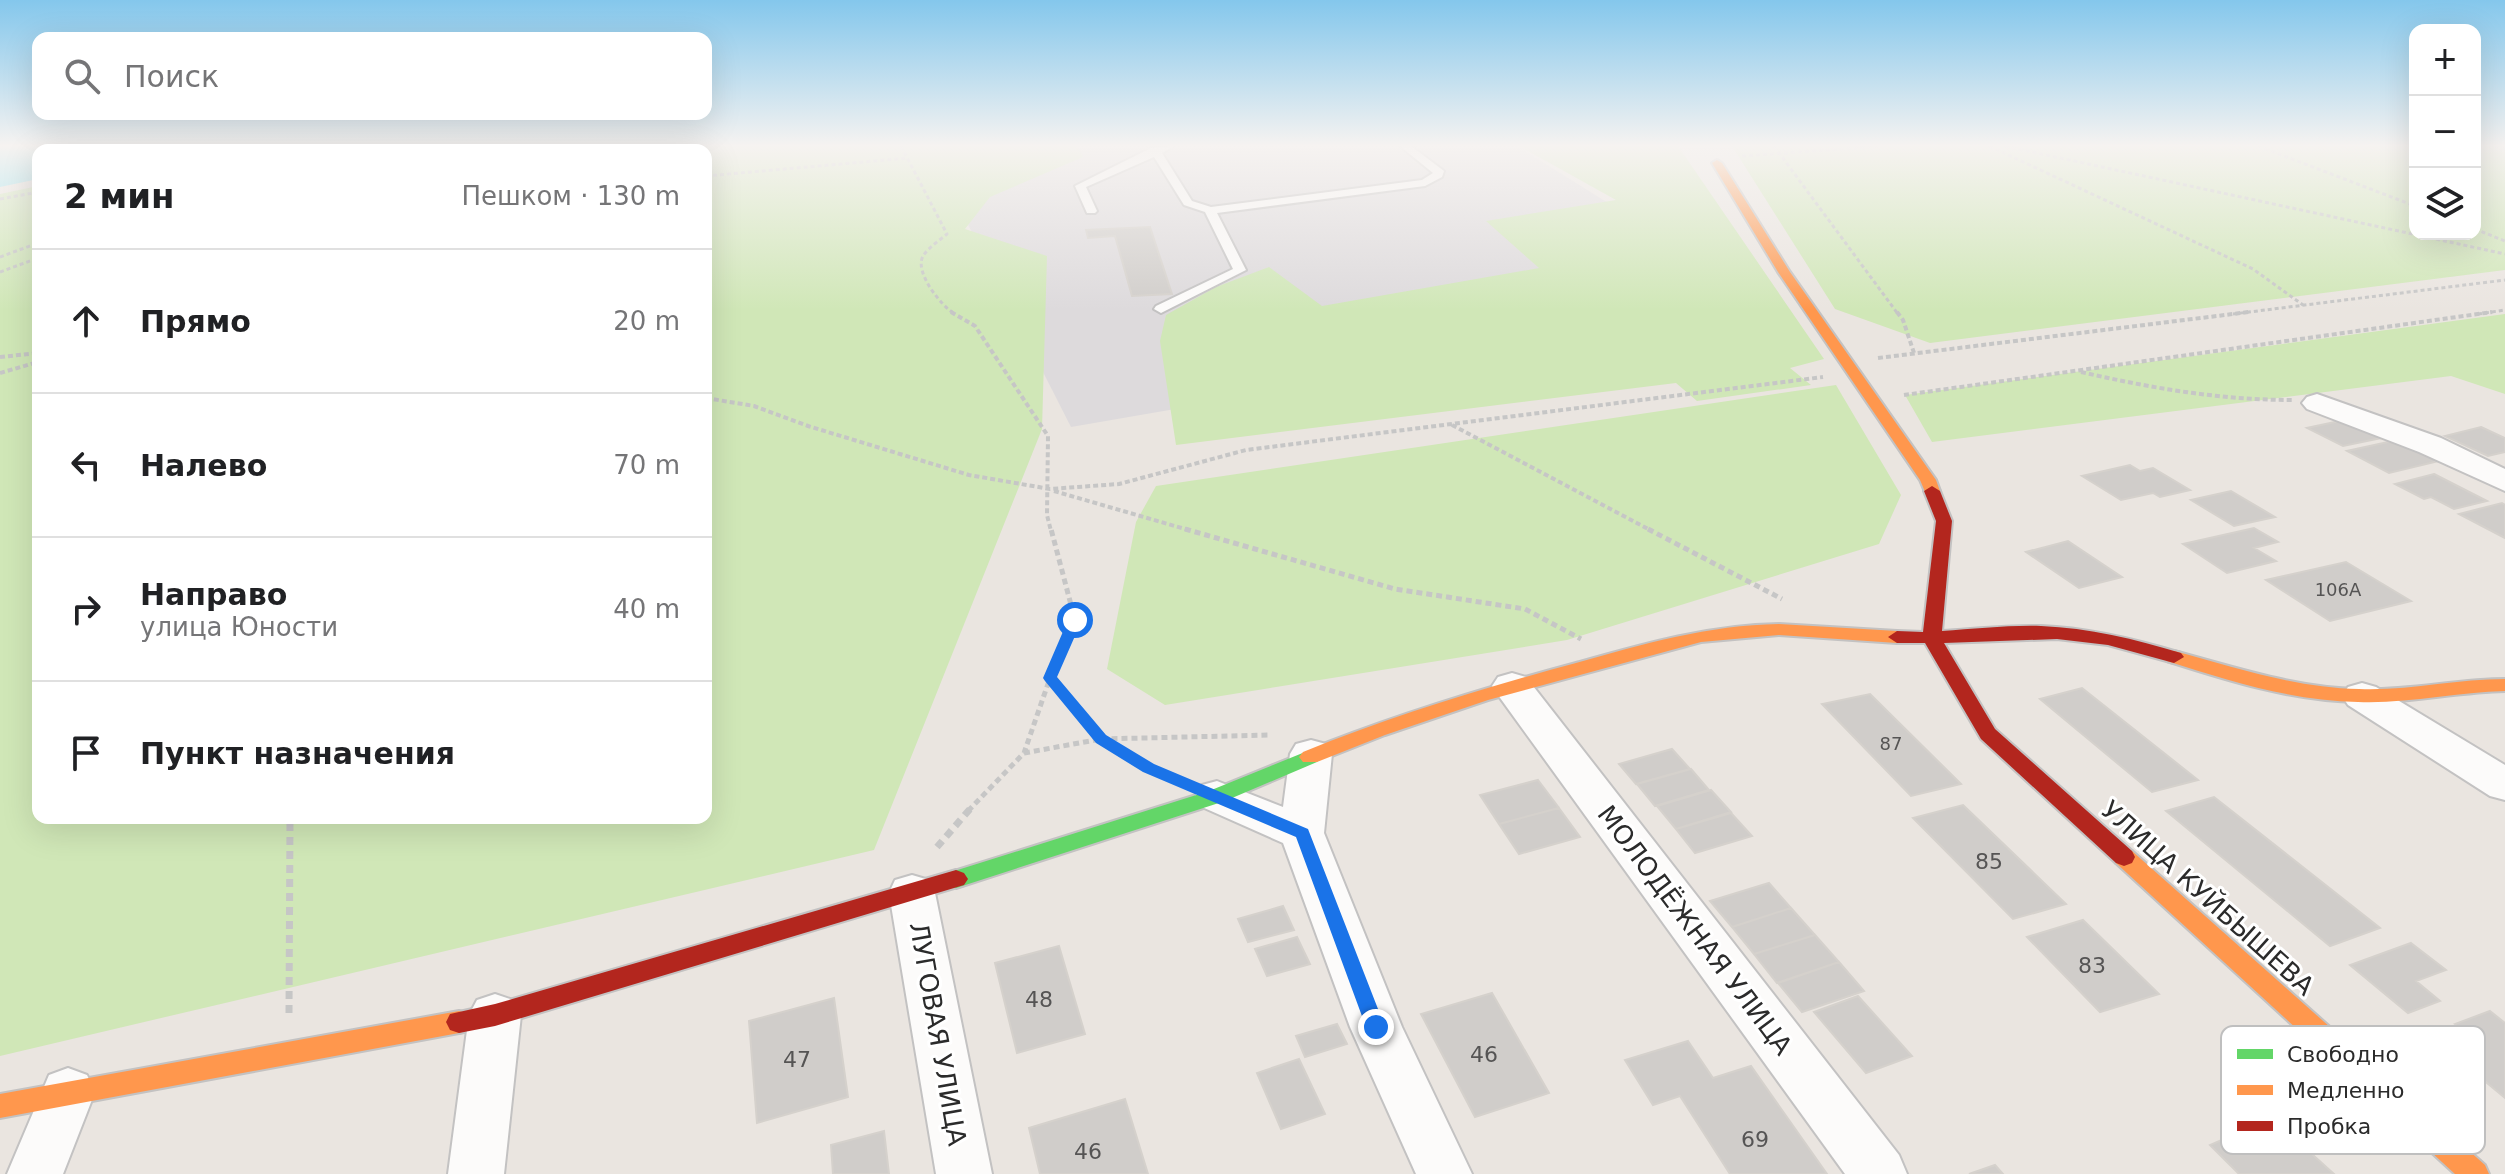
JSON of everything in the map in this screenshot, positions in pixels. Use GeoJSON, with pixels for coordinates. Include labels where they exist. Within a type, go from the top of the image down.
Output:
{"type":"FeatureCollection","features":[{"type":"Feature","properties":{"kind":"street"},"geometry":{"type":"LineString","coordinates":[[1741,201],[1849,368],[1928,480],[1944,521],[1932,639]]}},
{"type":"Feature","properties":{"kind":"street"},"geometry":{"type":"LineString","coordinates":[[2317,403],[2430,445],[2505,481]]}},
{"type":"Feature","properties":{"kind":"street"},"geometry":{"type":"LineString","coordinates":[[0,1106],[495,1015],[912,893],[1217,796],[1292,745],[1367,733],[1512,686],[1686,639],[1740,631],[1790,629],[1932,639],[2039,632],[2096,638],[2150,649],[2226,673],[2305,692],[2362,696],[2471,684],[2505,685]]}},
{"type":"Feature","properties":{"kind":"street","name":"УЛИЦА КУЙБЫШЕВА"},"geometry":{"type":"LineString","coordinates":[[1932,639],[1988,734],[2311,1026]]}},
{"type":"Feature","properties":{"kind":"street","name":"МОЛОДЁЖНАЯ УЛИЦА"},"geometry":{"type":"LineString","coordinates":[[1512,686],[1879,1174]]}},
{"type":"Feature","properties":{"kind":"street"},"geometry":{"type":"LineString","coordinates":[[2362,696],[2505,785]]}},
{"type":"Feature","properties":{"kind":"street"},"geometry":{"type":"LineString","coordinates":[[1292,745],[1302,833],[1376,1027],[1444,1174]]}},
{"type":"Feature","properties":{"kind":"street"},"geometry":{"type":"LineString","coordinates":[[1217,796],[1302,833]]}},
{"type":"Feature","properties":{"kind":"street","name":"ЛУГОВАЯ УЛИЦА"},"geometry":{"type":"LineString","coordinates":[[912,893],[964,1174]]}},
{"type":"Feature","properties":{"kind":"street"},"geometry":{"type":"LineString","coordinates":[[476,1174],[495,1015]]}},
{"type":"Feature","properties":{"kind":"street"},"geometry":{"type":"LineString","coordinates":[[35,1174],[68,1092]]}},
{"type":"Feature","properties":{"kind":"street","name":"УЛИЦА КУЙБЫШЕВА"},"geometry":{"type":"LineString","coordinates":[[2453,1154],[2475,1174]]}},
{"type":"Feature","properties":{"kind":"lane"},"geometry":{"type":"LineString","coordinates":[[1087,201],[1091,211]]}},
{"type":"Feature","properties":{"kind":"lane"},"geometry":{"type":"LineString","coordinates":[[1187,201],[1210,210],[1283,201]]}},
{"type":"Feature","properties":{"kind":"lane"},"geometry":{"type":"LineString","coordinates":[[1161,309],[1240,270],[1210,210]]}},
{"type":"Feature","properties":{"kind":"path"},"geometry":{"type":"LineString","coordinates":[[912,893],[927,859],[981,796],[1024,753],[1050,678],[1075,620],[1047,515],[1050,489],[1048,436],[975,326],[943,307],[926,282],[921,270],[923,256],[947,234],[930,201]]}},
{"type":"Feature","properties":{"kind":"path"},"geometry":{"type":"LineString","coordinates":[[1814,201],[1903,320],[1914,353]]}},
{"type":"Feature","properties":{"kind":"path"},"geometry":{"type":"LineString","coordinates":[[2107,201],[2253,269],[2304,305]]}},
{"type":"Feature","properties":{"kind":"path"},"geometry":{"type":"LineString","coordinates":[[2259,201],[2505,254]]}},
{"type":"Feature","properties":{"kind":"path"},"geometry":{"type":"LineString","coordinates":[[2481,231],[2505,241]]}},
{"type":"Feature","properties":{"kind":"path"},"geometry":{"type":"LineString","coordinates":[[0,257],[32,245]]}},
{"type":"Feature","properties":{"kind":"path"},"geometry":{"type":"LineString","coordinates":[[0,272],[32,260]]}},
{"type":"Feature","properties":{"kind":"path"},"geometry":{"type":"LineString","coordinates":[[1050,489],[1119,484],[1246,450],[1619,404],[1849,368],[1914,353],[2505,280]]}},
{"type":"Feature","properties":{"kind":"path"},"geometry":{"type":"LineString","coordinates":[[1871,399],[2505,310]]}},
{"type":"Feature","properties":{"kind":"path"},"geometry":{"type":"LineString","coordinates":[[0,357],[32,354]]}},
{"type":"Feature","properties":{"kind":"path"},"geometry":{"type":"LineString","coordinates":[[0,373],[32,364]]}},
{"type":"Feature","properties":{"kind":"path"},"geometry":{"type":"LineString","coordinates":[[2073,371],[2145,387],[2247,400],[2288,399],[2317,403]]}},
{"type":"Feature","properties":{"kind":"path"},"geometry":{"type":"LineString","coordinates":[[712,399],[754,406],[808,426],[969,475],[1050,489],[1395,589],[1525,609],[1567,629],[1610,658]]}},
{"type":"Feature","properties":{"kind":"path"},"geometry":{"type":"LineString","coordinates":[[1451,425],[1787,602]]}},
{"type":"Feature","properties":{"kind":"path"},"geometry":{"type":"LineString","coordinates":[[1050,678],[1101,739],[1148,768],[1217,796]]}},
{"type":"Feature","properties":{"kind":"path"},"geometry":{"type":"LineString","coordinates":[[1024,753],[1101,739],[1292,745]]}},
{"type":"Feature","properties":{"kind":"path"},"geometry":{"type":"LineString","coordinates":[[288,1053],[290,824]]}},
{"type":"Feature","properties":{"kind":"shaded area"},"geometry":{"type":"Polygon","coordinates":[[[956,201],[1605,201],[1773,306],[1071,427],[956,201]]]}},
{"type":"Feature","properties":{"kind":"green space"},"geometry":{"type":"Polygon","coordinates":[[[0,201],[32,201],[32,824],[712,824],[712,201],[987,201],[965,229],[1047,256],[1042,429],[874,850],[0,1056],[0,201]]]}},
{"type":"Feature","properties":{"kind":"green space"},"geometry":{"type":"Polygon","coordinates":[[[1611,201],[1716,201],[1824,359],[1790,368],[1811,385],[1697,401],[1676,383],[1176,445],[1160,341],[1166,315],[1216,287],[1269,267],[1322,306],[1539,268],[1486,221],[1611,201]]]}},
{"type":"Feature","properties":{"kind":"green space"},"geometry":{"type":"Polygon","coordinates":[[[1767,201],[2409,201],[2409,240],[2481,240],[2481,201],[2505,201],[2505,270],[1930,343],[1835,309],[1767,201]]]}},
{"type":"Feature","properties":{"kind":"green space"},"geometry":{"type":"Polygon","coordinates":[[[2505,314],[2505,394],[2451,376],[1932,442],[1905,395],[2505,314]]]}},
{"type":"Feature","properties":{"kind":"green space"},"geometry":{"type":"Polygon","coordinates":[[[1836,385],[1901,495],[1879,544],[1567,640],[1165,705],[1107,669],[1136,522],[1156,486],[1836,385]]]}},
{"type":"Feature","properties":{"kind":"building"},"geometry":{"type":"Polygon","coordinates":[[[1150,227],[1172,294],[1132,296],[1115,236],[1088,238],[1086,230],[1150,227]]]}},
{"type":"Feature","properties":{"kind":"building"},"geometry":{"type":"Polygon","coordinates":[[[2344,420],[2381,438],[2343,446],[2307,428],[2344,420]]]}},
{"type":"Feature","properties":{"kind":"building"},"geometry":{"type":"Polygon","coordinates":[[[2481,427],[2505,438],[2505,452],[2488,456],[2445,436],[2481,427]]]}},
{"type":"Feature","properties":{"kind":"building"},"geometry":{"type":"Polygon","coordinates":[[[2397,440],[2439,461],[2389,473],[2347,451],[2397,440]]]}},
{"type":"Feature","properties":{"kind":"building"},"geometry":{"type":"Polygon","coordinates":[[[2130,465],[2140,471],[2153,468],[2190,490],[2160,497],[2153,493],[2121,500],[2082,476],[2130,465]]]}},
{"type":"Feature","properties":{"kind":"building"},"geometry":{"type":"Polygon","coordinates":[[[2434,474],[2487,501],[2454,509],[2431,497],[2424,499],[2395,484],[2434,474]]]}},
{"type":"Feature","properties":{"kind":"building"},"geometry":{"type":"Polygon","coordinates":[[[2231,491],[2275,517],[2234,526],[2191,500],[2231,491]]]}},
{"type":"Feature","properties":{"kind":"building"},"geometry":{"type":"Polygon","coordinates":[[[2502,503],[2505,505],[2505,538],[2459,514],[2502,503]]]}},
{"type":"Feature","properties":{"kind":"building"},"geometry":{"type":"Polygon","coordinates":[[[2254,528],[2278,542],[2254,548],[2276,561],[2227,573],[2183,544],[2254,528]]]}},
{"type":"Feature","properties":{"kind":"building"},"geometry":{"type":"Polygon","coordinates":[[[2068,541],[2122,577],[2079,588],[2026,552],[2068,541]]]}},
{"type":"Feature","properties":{"kind":"building"},"geometry":{"type":"Polygon","coordinates":[[[2346,562],[2411,601],[2330,621],[2266,580],[2346,562]]]}},
{"type":"Feature","properties":{"kind":"building"},"geometry":{"type":"Polygon","coordinates":[[[2082,688],[2198,780],[2152,792],[2040,699],[2082,688]]]}},
{"type":"Feature","properties":{"kind":"building"},"geometry":{"type":"Polygon","coordinates":[[[1870,694],[1961,784],[1911,796],[1822,704],[1870,694]]]}},
{"type":"Feature","properties":{"kind":"building"},"geometry":{"type":"Polygon","coordinates":[[[1672,749],[1690,769],[1636,784],[1619,764],[1672,749]]]}},
{"type":"Feature","properties":{"kind":"building"},"geometry":{"type":"Polygon","coordinates":[[[1691,769],[1709,790],[1655,806],[1637,784],[1691,769]]]}},
{"type":"Feature","properties":{"kind":"building"},"geometry":{"type":"Polygon","coordinates":[[[1538,780],[1559,808],[1499,824],[1480,795],[1538,780]]]}},
{"type":"Feature","properties":{"kind":"building"},"geometry":{"type":"Polygon","coordinates":[[[1711,790],[1731,812],[1676,829],[1657,806],[1711,790]]]}},
{"type":"Feature","properties":{"kind":"building"},"geometry":{"type":"Polygon","coordinates":[[[2214,797],[2380,928],[2330,946],[2166,811],[2214,797]]]}},
{"type":"Feature","properties":{"kind":"building"},"geometry":{"type":"Polygon","coordinates":[[[1963,805],[2066,904],[2013,919],[1913,818],[1963,805]]]}},
{"type":"Feature","properties":{"kind":"building"},"geometry":{"type":"Polygon","coordinates":[[[1559,808],[1580,837],[1519,854],[1499,824],[1559,808]]]}},
{"type":"Feature","properties":{"kind":"building"},"geometry":{"type":"Polygon","coordinates":[[[1731,813],[1752,836],[1695,853],[1676,829],[1731,813]]]}},
{"type":"Feature","properties":{"kind":"building"},"geometry":{"type":"Polygon","coordinates":[[[1769,883],[1791,908],[1732,927],[1710,901],[1769,883]]]}},
{"type":"Feature","properties":{"kind":"building"},"geometry":{"type":"Polygon","coordinates":[[[1283,906],[1294,930],[1248,942],[1238,919],[1283,906]]]}},
{"type":"Feature","properties":{"kind":"building"},"geometry":{"type":"Polygon","coordinates":[[[1791,908],[1815,935],[1754,954],[1732,927],[1791,908]]]}},
{"type":"Feature","properties":{"kind":"building"},"geometry":{"type":"Polygon","coordinates":[[[2083,920],[2159,994],[2100,1012],[2027,937],[2083,920]]]}},
{"type":"Feature","properties":{"kind":"building"},"geometry":{"type":"Polygon","coordinates":[[[1815,935],[1839,962],[1777,983],[1754,954],[1815,935]]]}},
{"type":"Feature","properties":{"kind":"building"},"geometry":{"type":"Polygon","coordinates":[[[1297,937],[1310,964],[1267,976],[1255,949],[1297,937]]]}},
{"type":"Feature","properties":{"kind":"building"},"geometry":{"type":"Polygon","coordinates":[[[2411,943],[2446,970],[2416,981],[2440,1001],[2408,1013],[2350,965],[2411,943]]]}},
{"type":"Feature","properties":{"kind":"building"},"geometry":{"type":"Polygon","coordinates":[[[1059,946],[1085,1034],[1017,1053],[995,963],[1059,946]]]}},
{"type":"Feature","properties":{"kind":"building"},"geometry":{"type":"Polygon","coordinates":[[[1839,962],[1864,991],[1802,1012],[1778,983],[1839,962]]]}},
{"type":"Feature","properties":{"kind":"building"},"geometry":{"type":"Polygon","coordinates":[[[1492,993],[1549,1093],[1475,1117],[1421,1014],[1492,993]]]}},
{"type":"Feature","properties":{"kind":"building"},"geometry":{"type":"Polygon","coordinates":[[[1858,996],[1912,1056],[1866,1073],[1814,1012],[1858,996]]]}},
{"type":"Feature","properties":{"kind":"building"},"geometry":{"type":"Polygon","coordinates":[[[834,998],[848,1097],[757,1123],[749,1021],[834,998]]]}},
{"type":"Feature","properties":{"kind":"building"},"geometry":{"type":"Polygon","coordinates":[[[2490,1011],[2505,1023],[2505,1098],[2485,1081],[2485,1026],[2455,1024],[2490,1011]]]}},
{"type":"Feature","properties":{"kind":"building"},"geometry":{"type":"Polygon","coordinates":[[[1337,1024],[1347,1044],[1305,1057],[1296,1036],[1337,1024]]]}},
{"type":"Feature","properties":{"kind":"building"},"geometry":{"type":"Polygon","coordinates":[[[1688,1041],[1713,1078],[1751,1066],[1827,1174],[1730,1174],[1680,1096],[1653,1105],[1625,1060],[1688,1041]]]}},
{"type":"Feature","properties":{"kind":"building"},"geometry":{"type":"Polygon","coordinates":[[[1299,1059],[1325,1114],[1281,1129],[1257,1073],[1299,1059]]]}},
{"type":"Feature","properties":{"kind":"building"},"geometry":{"type":"Polygon","coordinates":[[[1125,1099],[1148,1174],[1040,1174],[1029,1128],[1125,1099]]]}},
{"type":"Feature","properties":{"kind":"building"},"geometry":{"type":"Polygon","coordinates":[[[884,1131],[889,1174],[833,1174],[831,1145],[884,1131]]]}},
{"type":"Feature","properties":{"kind":"building"},"geometry":{"type":"Polygon","coordinates":[[[2221,1140],[2221,1154],[2312,1154],[2334,1174],[2239,1174],[2210,1145],[2221,1140]]]}},
{"type":"Feature","properties":{"kind":"building"},"geometry":{"type":"Polygon","coordinates":[[[1995,1165],[2003,1174],[1969,1174],[1995,1165]]]}},
{"type":"Feature","properties":{"kind":"traffic: fast"},"geometry":{"type":"LineString","coordinates":[[956,879],[1217,796],[1310,757]]}},
{"type":"Feature","properties":{"kind":"traffic: slow"},"geometry":{"type":"LineString","coordinates":[[1740,201],[1784,272],[1928,480],[1932,491]]}},
{"type":"Feature","properties":{"kind":"traffic: slow"},"geometry":{"type":"LineString","coordinates":[[1310,757],[1377,730],[1481,696],[1643,650],[1701,637],[1779,629],[1897,637]]}},
{"type":"Feature","properties":{"kind":"traffic: slow"},"geometry":{"type":"LineString","coordinates":[[2174,657],[2265,683],[2335,695],[2396,695],[2505,685]]}},
{"type":"Feature","properties":{"kind":"traffic: slow"},"geometry":{"type":"LineString","coordinates":[[2124,857],[2311,1026]]}},
{"type":"Feature","properties":{"kind":"traffic: slow"},"geometry":{"type":"LineString","coordinates":[[0,1106],[459,1022]]}},
{"type":"Feature","properties":{"kind":"traffic: slow"},"geometry":{"type":"LineString","coordinates":[[2453,1154],[2475,1174]]}},
{"type":"Feature","properties":{"kind":"traffic: jam"},"geometry":{"type":"LineString","coordinates":[[1932,491],[1944,521],[1932,639],[1988,734],[2124,857]]}},
{"type":"Feature","properties":{"kind":"traffic: jam"},"geometry":{"type":"LineString","coordinates":[[1897,637],[2022,632],[2074,634],[2174,657]]}},
{"type":"Feature","properties":{"kind":"traffic: jam"},"geometry":{"type":"LineString","coordinates":[[459,1022],[495,1015],[956,879]]}},
{"type":"Feature","properties":{"kind":"route"},"geometry":{"type":"LineString","coordinates":[[1075,620],[1050,678],[1101,739],[1148,768],[1302,833],[1376,1027]]}}]}
